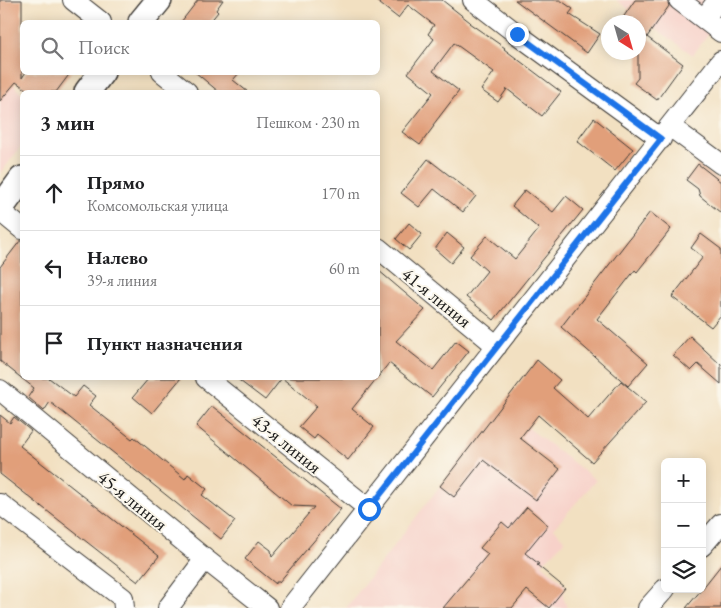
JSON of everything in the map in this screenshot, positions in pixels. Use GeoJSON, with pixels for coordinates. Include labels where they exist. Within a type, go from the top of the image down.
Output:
{"type":"FeatureCollection","features":[{"type":"Feature","properties":{"kind":"main road"},"geometry":{"type":"LineString","coordinates":[[143,20],[159,0]]}},
{"type":"Feature","properties":{"kind":"main road"},"geometry":{"type":"LineString","coordinates":[[88,90],[100,75]]}},
{"type":"Feature","properties":{"kind":"main road"},"geometry":{"type":"LineString","coordinates":[[0,210],[20,182]]}},
{"type":"Feature","properties":{"kind":"street"},"geometry":{"type":"LineString","coordinates":[[73,0],[98,20]]}},
{"type":"Feature","properties":{"kind":"street"},"geometry":{"type":"LineString","coordinates":[[473,0],[517,34],[666,133],[721,164]]}},
{"type":"Feature","properties":{"kind":"street"},"geometry":{"type":"LineString","coordinates":[[678,0],[721,32]]}},
{"type":"Feature","properties":{"kind":"street"},"geometry":{"type":"LineString","coordinates":[[704,19],[718,0]]}},
{"type":"Feature","properties":{"kind":"street"},"geometry":{"type":"LineString","coordinates":[[290,608],[721,61]]}},
{"type":"Feature","properties":{"kind":"street"},"geometry":{"type":"LineString","coordinates":[[166,75],[184,90]]}},
{"type":"Feature","properties":{"kind":"street"},"geometry":{"type":"LineString","coordinates":[[0,210],[20,227]]}},
{"type":"Feature","properties":{"kind":"street","name":"41-я линия"},"geometry":{"type":"LineString","coordinates":[[380,250],[497,346]]}},
{"type":"Feature","properties":{"kind":"street","name":"43-я линия"},"geometry":{"type":"LineString","coordinates":[[208,380],[369,509]]}},
{"type":"Feature","properties":{"kind":"street","name":"45-я линия"},"geometry":{"type":"LineString","coordinates":[[0,390],[267,608]]}},
{"type":"Feature","properties":{"kind":"street"},"geometry":{"type":"LineString","coordinates":[[0,504],[123,598],[124,608]]}},
{"type":"Feature","properties":{"kind":"street"},"geometry":{"type":"LineString","coordinates":[[706,541],[721,524]]}},
{"type":"Feature","properties":{"kind":"street"},"geometry":{"type":"LineString","coordinates":[[168,608],[205,559]]}},
{"type":"Feature","properties":{"kind":"street"},"geometry":{"type":"LineString","coordinates":[[648,608],[661,593]]}},
{"type":"Feature","properties":{"kind":"shaded area"},"geometry":{"type":"Polygon","coordinates":[[[616,0],[721,0],[721,16],[693,55],[646,21],[646,15],[637,15],[616,0]]]}},
{"type":"Feature","properties":{"kind":"shaded area"},"geometry":{"type":"Polygon","coordinates":[[[0,69],[10,77],[20,92],[20,148],[0,174],[0,69]]]}},
{"type":"Feature","properties":{"kind":"shaded area"},"geometry":{"type":"Polygon","coordinates":[[[501,407],[596,480],[554,528],[565,541],[542,564],[566,586],[563,596],[567,608],[346,608],[501,407]]]}},
{"type":"Feature","properties":{"kind":"building"},"geometry":{"type":"Polygon","coordinates":[[[0,0],[22,0],[20,75],[22,75],[22,78],[24,75],[69,75],[58,90],[27,90],[16,82],[0,101],[0,0]]]}},
{"type":"Feature","properties":{"kind":"building"},"geometry":{"type":"Polygon","coordinates":[[[198,0],[223,0],[216,10],[218,12],[212,20],[183,20],[198,0]]]}},
{"type":"Feature","properties":{"kind":"building"},"geometry":{"type":"Polygon","coordinates":[[[375,0],[442,0],[469,23],[505,48],[561,92],[542,116],[507,89],[498,102],[481,90],[494,72],[454,43],[433,71],[459,91],[420,145],[402,132],[433,93],[408,73],[434,39],[428,34],[434,25],[408,5],[398,18],[375,0]]]}},
{"type":"Feature","properties":{"kind":"building"},"geometry":{"type":"Polygon","coordinates":[[[515,0],[560,0],[573,9],[569,14],[600,34],[587,53],[515,0]]]}},
{"type":"Feature","properties":{"kind":"building"},"geometry":{"type":"Polygon","coordinates":[[[635,0],[667,0],[669,6],[647,37],[683,64],[657,100],[634,83],[638,78],[638,60],[646,60],[646,15],[625,15],[635,0]]]}},
{"type":"Feature","properties":{"kind":"building"},"geometry":{"type":"Polygon","coordinates":[[[199,75],[237,75],[233,80],[246,90],[217,90],[199,75]]]}},
{"type":"Feature","properties":{"kind":"building"},"geometry":{"type":"Polygon","coordinates":[[[594,118],[633,149],[615,171],[577,141],[594,118]]]}},
{"type":"Feature","properties":{"kind":"building"},"geometry":{"type":"Polygon","coordinates":[[[428,159],[476,196],[463,212],[434,189],[419,207],[401,193],[428,159]]]}},
{"type":"Feature","properties":{"kind":"building"},"geometry":{"type":"Polygon","coordinates":[[[698,164],[721,182],[721,213],[700,196],[698,189],[686,180],[698,164]]]}},
{"type":"Feature","properties":{"kind":"building"},"geometry":{"type":"Polygon","coordinates":[[[525,190],[553,212],[566,196],[583,210],[494,320],[466,297],[487,271],[470,256],[487,236],[515,259],[539,229],[512,206],[525,190]]]}},
{"type":"Feature","properties":{"kind":"building"},"geometry":{"type":"Polygon","coordinates":[[[650,212],[671,229],[637,272],[635,270],[597,319],[648,363],[628,386],[561,327],[650,212]]]}},
{"type":"Feature","properties":{"kind":"building"},"geometry":{"type":"Polygon","coordinates":[[[409,223],[422,234],[409,250],[396,239],[409,223]]]}},
{"type":"Feature","properties":{"kind":"building"},"geometry":{"type":"Polygon","coordinates":[[[447,233],[464,247],[451,263],[435,249],[447,233]]]}},
{"type":"Feature","properties":{"kind":"building"},"geometry":{"type":"Polygon","coordinates":[[[701,234],[721,249],[721,315],[711,327],[672,297],[703,257],[691,248],[701,234]]]}},
{"type":"Feature","properties":{"kind":"building"},"geometry":{"type":"Polygon","coordinates":[[[20,241],[20,377],[0,361],[0,267],[20,241]]]}},
{"type":"Feature","properties":{"kind":"building"},"geometry":{"type":"Polygon","coordinates":[[[380,272],[425,310],[396,341],[433,370],[456,341],[469,351],[432,397],[389,363],[380,374],[380,272]]]}},
{"type":"Feature","properties":{"kind":"building"},"geometry":{"type":"Polygon","coordinates":[[[690,336],[721,365],[721,384],[698,364],[691,371],[673,355],[690,336]]]}},
{"type":"Feature","properties":{"kind":"building"},"geometry":{"type":"Polygon","coordinates":[[[537,360],[560,380],[553,388],[588,419],[621,381],[646,402],[592,462],[538,415],[520,438],[560,469],[536,500],[483,460],[454,497],[440,486],[537,360]]]}},
{"type":"Feature","properties":{"kind":"building"},"geometry":{"type":"Polygon","coordinates":[[[24,380],[52,380],[74,397],[83,386],[96,396],[89,405],[132,439],[134,437],[185,479],[188,474],[207,489],[202,495],[235,521],[221,539],[50,402],[44,411],[28,397],[34,388],[24,380]]]}},
{"type":"Feature","properties":{"kind":"building"},"geometry":{"type":"Polygon","coordinates":[[[147,380],[179,380],[152,413],[133,397],[147,380]]]}},
{"type":"Feature","properties":{"kind":"building"},"geometry":{"type":"Polygon","coordinates":[[[239,380],[280,380],[265,400],[239,380]]]}},
{"type":"Feature","properties":{"kind":"building"},"geometry":{"type":"Polygon","coordinates":[[[284,380],[375,380],[352,409],[374,427],[348,460],[317,435],[314,439],[299,427],[317,406],[284,380]]]}},
{"type":"Feature","properties":{"kind":"building"},"geometry":{"type":"Polygon","coordinates":[[[212,406],[341,509],[276,584],[245,559],[259,541],[271,550],[272,557],[314,507],[292,506],[196,426],[212,406]]]}},
{"type":"Feature","properties":{"kind":"building"},"geometry":{"type":"Polygon","coordinates":[[[0,415],[10,423],[14,417],[31,431],[20,446],[159,556],[138,582],[0,474],[0,415]]]}},
{"type":"Feature","properties":{"kind":"building"},"geometry":{"type":"Polygon","coordinates":[[[527,507],[548,525],[525,553],[565,588],[549,608],[527,590],[512,608],[443,608],[488,554],[480,548],[502,522],[509,528],[527,507]]]}},
{"type":"Feature","properties":{"kind":"building"},"geometry":{"type":"Polygon","coordinates":[[[721,565],[721,608],[686,608],[699,593],[706,593],[706,584],[721,565]]]}},
{"type":"Feature","properties":{"kind":"route"},"geometry":{"type":"LineString","coordinates":[[369,509],[661,139],[517,34]]}}]}
